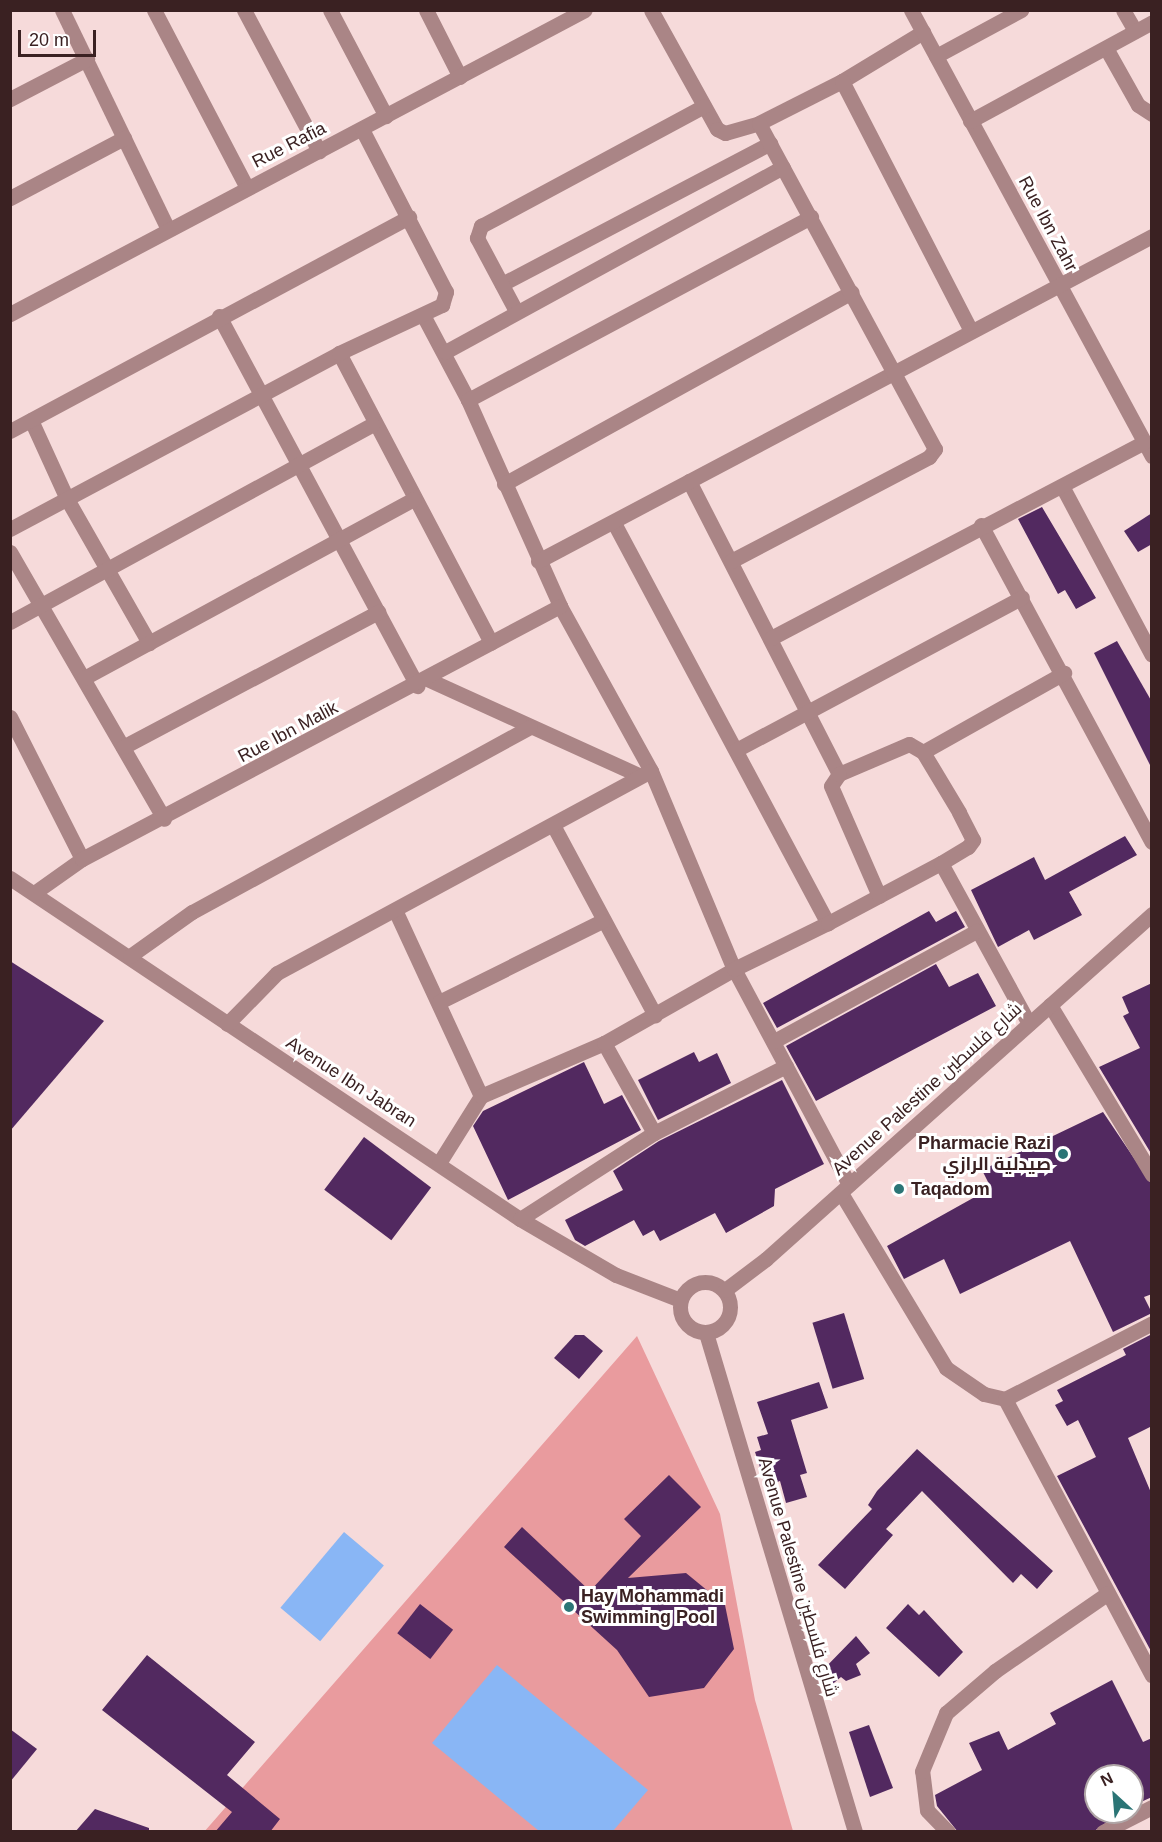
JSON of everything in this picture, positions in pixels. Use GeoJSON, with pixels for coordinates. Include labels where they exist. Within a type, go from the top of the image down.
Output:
{"type":"FeatureCollection","features":[{"type":"Feature","properties":{"kind":"street"},"geometry":{"type":"LineString","coordinates":[[62,10],[168,229]]}},
{"type":"Feature","properties":{"kind":"street"},"geometry":{"type":"LineString","coordinates":[[154,10],[247,188]]}},
{"type":"Feature","properties":{"kind":"street"},"geometry":{"type":"LineString","coordinates":[[244,10],[319,151]]}},
{"type":"Feature","properties":{"kind":"street"},"geometry":{"type":"LineString","coordinates":[[330,10],[386,116]]}},
{"type":"Feature","properties":{"kind":"street"},"geometry":{"type":"LineString","coordinates":[[426,10],[460,77]]}},
{"type":"Feature","properties":{"kind":"street"},"geometry":{"type":"LineString","coordinates":[[651,10],[704,106],[725,133],[759,123],[842,81],[923,32]]}},
{"type":"Feature","properties":{"kind":"street"},"geometry":{"type":"LineString","coordinates":[[936,56],[1022,10]]}},
{"type":"Feature","properties":{"kind":"street"},"geometry":{"type":"LineString","coordinates":[[1123,10],[1135,31]]}},
{"type":"Feature","properties":{"kind":"street","name":"Rue Ibn Zahr"},"geometry":{"type":"LineString","coordinates":[[914,12],[970,122],[1152,456]]}},
{"type":"Feature","properties":{"kind":"street","name":"Rue Rafia"},"geometry":{"type":"LineString","coordinates":[[10,314],[460,77],[576,13]]}},
{"type":"Feature","properties":{"kind":"street"},"geometry":{"type":"LineString","coordinates":[[970,122],[1152,22]]}},
{"type":"Feature","properties":{"kind":"street"},"geometry":{"type":"LineString","coordinates":[[1106,48],[1138,105],[1152,114]]}},
{"type":"Feature","properties":{"kind":"street"},"geometry":{"type":"LineString","coordinates":[[10,99],[87,59]]}},
{"type":"Feature","properties":{"kind":"street"},"geometry":{"type":"LineString","coordinates":[[842,81],[970,329]]}},
{"type":"Feature","properties":{"kind":"street"},"geometry":{"type":"LineString","coordinates":[[516,311],[477,238],[481,226],[704,106]]}},
{"type":"Feature","properties":{"kind":"street"},"geometry":{"type":"LineString","coordinates":[[731,561],[929,457],[934,440],[759,123]]}},
{"type":"Feature","properties":{"kind":"street"},"geometry":{"type":"LineString","coordinates":[[10,529],[339,352],[423,315],[442,304],[446,292],[362,129]]}},
{"type":"Feature","properties":{"kind":"street"},"geometry":{"type":"LineString","coordinates":[[10,198],[124,138]]}},
{"type":"Feature","properties":{"kind":"street"},"geometry":{"type":"LineString","coordinates":[[502,284],[770,143]]}},
{"type":"Feature","properties":{"kind":"street"},"geometry":{"type":"LineString","coordinates":[[445,352],[516,311],[783,167]]}},
{"type":"Feature","properties":{"kind":"street"},"geometry":{"type":"LineString","coordinates":[[10,431],[219,316],[409,217]]}},
{"type":"Feature","properties":{"kind":"street"},"geometry":{"type":"LineString","coordinates":[[468,400],[811,218]]}},
{"type":"Feature","properties":{"kind":"street"},"geometry":{"type":"LineString","coordinates":[[537,561],[614,523],[970,329],[1152,236]]}},
{"type":"Feature","properties":{"kind":"street"},"geometry":{"type":"LineString","coordinates":[[504,484],[852,292]]}},
{"type":"Feature","properties":{"kind":"street"},"geometry":{"type":"LineString","coordinates":[[423,315],[445,352],[468,400],[537,561],[645,773],[734,969],[774,1041],[845,1188],[946,1368],[984,1394],[1005,1399],[1152,1323]]}},
{"type":"Feature","properties":{"kind":"street"},"geometry":{"type":"LineString","coordinates":[[219,316],[378,612],[422,683],[645,773]]}},
{"type":"Feature","properties":{"kind":"street"},"geometry":{"type":"LineString","coordinates":[[339,352],[373,424],[490,643]]}},
{"type":"Feature","properties":{"kind":"street"},"geometry":{"type":"LineString","coordinates":[[31,420],[68,499],[149,643]]}},
{"type":"Feature","properties":{"kind":"street"},"geometry":{"type":"LineString","coordinates":[[10,622],[300,466],[373,424]]}},
{"type":"Feature","properties":{"kind":"street"},"geometry":{"type":"LineString","coordinates":[[771,638],[981,525],[1062,486],[1143,442]]}},
{"type":"Feature","properties":{"kind":"street"},"geometry":{"type":"LineString","coordinates":[[689,481],[839,774]]}},
{"type":"Feature","properties":{"kind":"street"},"geometry":{"type":"LineString","coordinates":[[1062,486],[1152,656]]}},
{"type":"Feature","properties":{"kind":"street"},"geometry":{"type":"LineString","coordinates":[[84,678],[414,499]]}},
{"type":"Feature","properties":{"kind":"street"},"geometry":{"type":"LineString","coordinates":[[614,523],[828,923]]}},
{"type":"Feature","properties":{"kind":"street"},"geometry":{"type":"LineString","coordinates":[[981,525],[1064,673],[1152,842]]}},
{"type":"Feature","properties":{"kind":"street"},"geometry":{"type":"LineString","coordinates":[[10,552],[164,819]]}},
{"type":"Feature","properties":{"kind":"street"},"geometry":{"type":"LineString","coordinates":[[736,750],[808,715],[1022,597]]}},
{"type":"Feature","properties":{"kind":"street","name":"Rue Ibn Malik"},"geometry":{"type":"LineString","coordinates":[[34,893],[82,859],[164,819],[422,683],[560,606]]}},
{"type":"Feature","properties":{"kind":"street"},"geometry":{"type":"LineString","coordinates":[[123,747],[378,612]]}},
{"type":"Feature","properties":{"kind":"street"},"geometry":{"type":"LineString","coordinates":[[923,752],[1064,673]]}},
{"type":"Feature","properties":{"kind":"street"},"geometry":{"type":"LineString","coordinates":[[10,717],[82,859]]}},
{"type":"Feature","properties":{"kind":"street"},"geometry":{"type":"LineString","coordinates":[[130,956],[192,912],[530,727]]}},
{"type":"Feature","properties":{"kind":"street"},"geometry":{"type":"LineString","coordinates":[[439,1163],[481,1096],[604,1043],[734,969],[828,923],[879,896],[940,863],[973,840],[923,752],[903,744],[839,774],[831,796],[879,896]]}},
{"type":"Feature","properties":{"kind":"street"},"geometry":{"type":"LineString","coordinates":[[227,1024],[261,983],[645,773]]}},
{"type":"Feature","properties":{"kind":"street"},"geometry":{"type":"LineString","coordinates":[[553,825],[602,921],[655,1015]]}},
{"type":"Feature","properties":{"kind":"street"},"geometry":{"type":"LineString","coordinates":[[940,863],[1029,1024]]}},
{"type":"Feature","properties":{"kind":"street","name":"Avenue Ibn Jabran"},"geometry":{"type":"LineString","coordinates":[[10,878],[130,956],[227,1024],[520,1219],[616,1275],[680,1300]]}},
{"type":"Feature","properties":{"kind":"street"},"geometry":{"type":"LineString","coordinates":[[394,910],[481,1096]]}},
{"type":"Feature","properties":{"kind":"street","name":"Avenue Palestine شارع فلسطين"},"geometry":{"type":"LineString","coordinates":[[724,1290],[845,1188],[1152,914]]}},
{"type":"Feature","properties":{"kind":"street"},"geometry":{"type":"LineString","coordinates":[[439,1002],[602,921]]}},
{"type":"Feature","properties":{"kind":"street"},"geometry":{"type":"LineString","coordinates":[[774,1041],[978,932]]}},
{"type":"Feature","properties":{"kind":"street"},"geometry":{"type":"LineString","coordinates":[[1050,1005],[1152,1175]]}},
{"type":"Feature","properties":{"kind":"street"},"geometry":{"type":"LineString","coordinates":[[604,1043],[654,1133]]}},
{"type":"Feature","properties":{"kind":"street"},"geometry":{"type":"LineString","coordinates":[[520,1219],[654,1133],[786,1066]]}},
{"type":"Feature","properties":{"kind":"street"},"geometry":{"type":"LineString","coordinates":[[699,1282],[724,1290],[730,1312],[725,1323],[706,1333],[687,1326],[680,1300],[699,1282]]}},
{"type":"Feature","properties":{"kind":"street","name":"Avenue Palestine شارع فلسطين"},"geometry":{"type":"LineString","coordinates":[[706,1333],[855,1832]]}},
{"type":"Feature","properties":{"kind":"street"},"geometry":{"type":"LineString","coordinates":[[1005,1399],[1152,1676]]}},
{"type":"Feature","properties":{"kind":"street"},"geometry":{"type":"LineString","coordinates":[[948,1832],[927,1810],[922,1771],[946,1713],[994,1671],[1108,1593]]}},
{"type":"Feature","properties":{"kind":"street"},"geometry":{"type":"LineString","coordinates":[[1103,1832],[1152,1807]]}},
{"type":"Feature","properties":{"kind":"shaded area","name":"Hay Mohammadi Swimming Pool"},"geometry":{"type":"Polygon","coordinates":[[[637,1336],[720,1514],[755,1700],[793,1831],[204,1832],[637,1336]]]}},
{"type":"Feature","properties":{"kind":"water"},"geometry":{"type":"Polygon","coordinates":[[[344,1532],[384,1565],[320,1641],[280,1608],[344,1532]]]}},
{"type":"Feature","properties":{"kind":"water"},"geometry":{"type":"Polygon","coordinates":[[[497,1665],[648,1790],[613,1831],[539,1831],[432,1743],[497,1665]]]}},
{"type":"Feature","properties":{"kind":"building"},"geometry":{"type":"Polygon","coordinates":[[[1042,507],[1096,598],[1076,609],[1065,590],[1058,594],[1018,519],[1042,507]]]}},
{"type":"Feature","properties":{"kind":"building"},"geometry":{"type":"Polygon","coordinates":[[[1152,513],[1152,544],[1138,552],[1124,531],[1152,513]]]}},
{"type":"Feature","properties":{"kind":"building"},"geometry":{"type":"Polygon","coordinates":[[[1117,641],[1152,702],[1152,769],[1094,653],[1117,641]]]}},
{"type":"Feature","properties":{"kind":"building"},"geometry":{"type":"Polygon","coordinates":[[[1125,836],[1137,855],[1069,892],[1082,915],[1034,940],[1029,930],[998,947],[971,890],[1034,857],[1045,880],[1125,836]]]}},
{"type":"Feature","properties":{"kind":"building"},"geometry":{"type":"Polygon","coordinates":[[[929,911],[936,922],[956,911],[965,927],[777,1028],[763,1003],[929,911]]]}},
{"type":"Feature","properties":{"kind":"building"},"geometry":{"type":"Polygon","coordinates":[[[10,961],[104,1021],[10,1131],[10,961]]]}},
{"type":"Feature","properties":{"kind":"building"},"geometry":{"type":"Polygon","coordinates":[[[936,964],[949,987],[978,973],[996,1006],[816,1101],[786,1046],[936,964]]]}},
{"type":"Feature","properties":{"kind":"building"},"geometry":{"type":"Polygon","coordinates":[[[1152,983],[1152,1155],[1099,1067],[1140,1048],[1123,1016],[1129,1013],[1122,997],[1152,983]]]}},
{"type":"Feature","properties":{"kind":"building"},"geometry":{"type":"Polygon","coordinates":[[[694,1052],[699,1062],[717,1053],[731,1083],[658,1120],[638,1080],[694,1052]]]}},
{"type":"Feature","properties":{"kind":"building"},"geometry":{"type":"Polygon","coordinates":[[[584,1062],[604,1104],[622,1095],[641,1130],[508,1200],[473,1126],[483,1111],[584,1062]]]}},
{"type":"Feature","properties":{"kind":"building"},"geometry":{"type":"Polygon","coordinates":[[[782,1080],[824,1164],[775,1189],[774,1206],[726,1233],[715,1213],[660,1241],[654,1230],[643,1236],[634,1220],[585,1246],[575,1240],[565,1220],[623,1190],[613,1171],[659,1141],[782,1080]]]}},
{"type":"Feature","properties":{"kind":"building"},"geometry":{"type":"Polygon","coordinates":[[[1103,1112],[1152,1185],[1152,1294],[1144,1297],[1152,1313],[1113,1332],[1070,1241],[960,1294],[944,1259],[904,1279],[887,1246],[991,1188],[982,1170],[1103,1112]]]}},
{"type":"Feature","properties":{"kind":"building"},"geometry":{"type":"Polygon","coordinates":[[[364,1137],[431,1188],[391,1240],[324,1190],[364,1137]]]}},
{"type":"Feature","properties":{"kind":"building"},"geometry":{"type":"Polygon","coordinates":[[[844,1313],[864,1379],[833,1389],[812,1323],[844,1313]]]}},
{"type":"Feature","properties":{"kind":"building"},"geometry":{"type":"Polygon","coordinates":[[[1152,1334],[1152,1426],[1128,1438],[1152,1495],[1152,1653],[1057,1476],[1096,1457],[1078,1420],[1067,1426],[1055,1405],[1063,1401],[1057,1390],[1126,1355],[1123,1349],[1152,1334]]]}},
{"type":"Feature","properties":{"kind":"building"},"geometry":{"type":"Polygon","coordinates":[[[575,1335],[584,1335],[603,1351],[579,1379],[554,1358],[575,1335]]]}},
{"type":"Feature","properties":{"kind":"building"},"geometry":{"type":"Polygon","coordinates":[[[819,1382],[828,1408],[791,1420],[807,1473],[800,1475],[807,1497],[786,1503],[780,1481],[766,1486],[755,1452],[761,1450],[757,1437],[768,1434],[757,1402],[819,1382]]]}},
{"type":"Feature","properties":{"kind":"building"},"geometry":{"type":"Polygon","coordinates":[[[917,1449],[1053,1571],[1037,1589],[1021,1574],[1013,1583],[922,1491],[886,1529],[893,1535],[845,1589],[818,1565],[872,1509],[868,1505],[877,1491],[917,1449]]]}},
{"type":"Feature","properties":{"kind":"building"},"geometry":{"type":"Polygon","coordinates":[[[669,1475],[701,1507],[628,1578],[686,1573],[725,1605],[734,1649],[704,1688],[649,1697],[617,1650],[504,1547],[522,1527],[590,1591],[641,1536],[624,1519],[669,1475]]]}},
{"type":"Feature","properties":{"kind":"building"},"geometry":{"type":"Polygon","coordinates":[[[420,1604],[453,1630],[430,1659],[397,1633],[420,1604]]]}},
{"type":"Feature","properties":{"kind":"building"},"geometry":{"type":"Polygon","coordinates":[[[908,1604],[919,1615],[924,1610],[963,1652],[939,1677],[886,1628],[908,1604]]]}},
{"type":"Feature","properties":{"kind":"building"},"geometry":{"type":"Polygon","coordinates":[[[856,1636],[870,1653],[856,1664],[861,1675],[846,1681],[841,1677],[823,1692],[818,1675],[856,1636]]]}},
{"type":"Feature","properties":{"kind":"building"},"geometry":{"type":"Polygon","coordinates":[[[147,1655],[255,1742],[227,1775],[280,1819],[270,1832],[215,1832],[232,1812],[102,1710],[147,1655]]]}},
{"type":"Feature","properties":{"kind":"building"},"geometry":{"type":"Polygon","coordinates":[[[1112,1680],[1143,1742],[1152,1738],[1152,1797],[1144,1801],[1144,1764],[1084,1764],[1084,1824],[1104,1824],[1093,1832],[958,1832],[937,1806],[935,1795],[982,1770],[969,1743],[999,1731],[1008,1750],[1056,1724],[1050,1713],[1112,1680]]]}},
{"type":"Feature","properties":{"kind":"building"},"geometry":{"type":"Polygon","coordinates":[[[869,1725],[893,1788],[870,1797],[849,1732],[869,1725]]]}},
{"type":"Feature","properties":{"kind":"building"},"geometry":{"type":"Polygon","coordinates":[[[10,1729],[37,1749],[10,1782],[10,1729]]]}},
{"type":"Feature","properties":{"kind":"building"},"geometry":{"type":"Polygon","coordinates":[[[95,1809],[149,1828],[149,1832],[75,1832],[95,1809]]]}},
{"type":"Feature","properties":{"kind":"place","name":"Pharmacie Razi صيدلية الرازي"},"geometry":{"type":"Point","coordinates":[1063,1154]}},
{"type":"Feature","properties":{"kind":"place","name":"Taqadom"},"geometry":{"type":"Point","coordinates":[899,1189]}},
{"type":"Feature","properties":{"kind":"place","name":"Hay Mohammadi Swimming Pool"},"geometry":{"type":"Point","coordinates":[569,1607]}}]}
